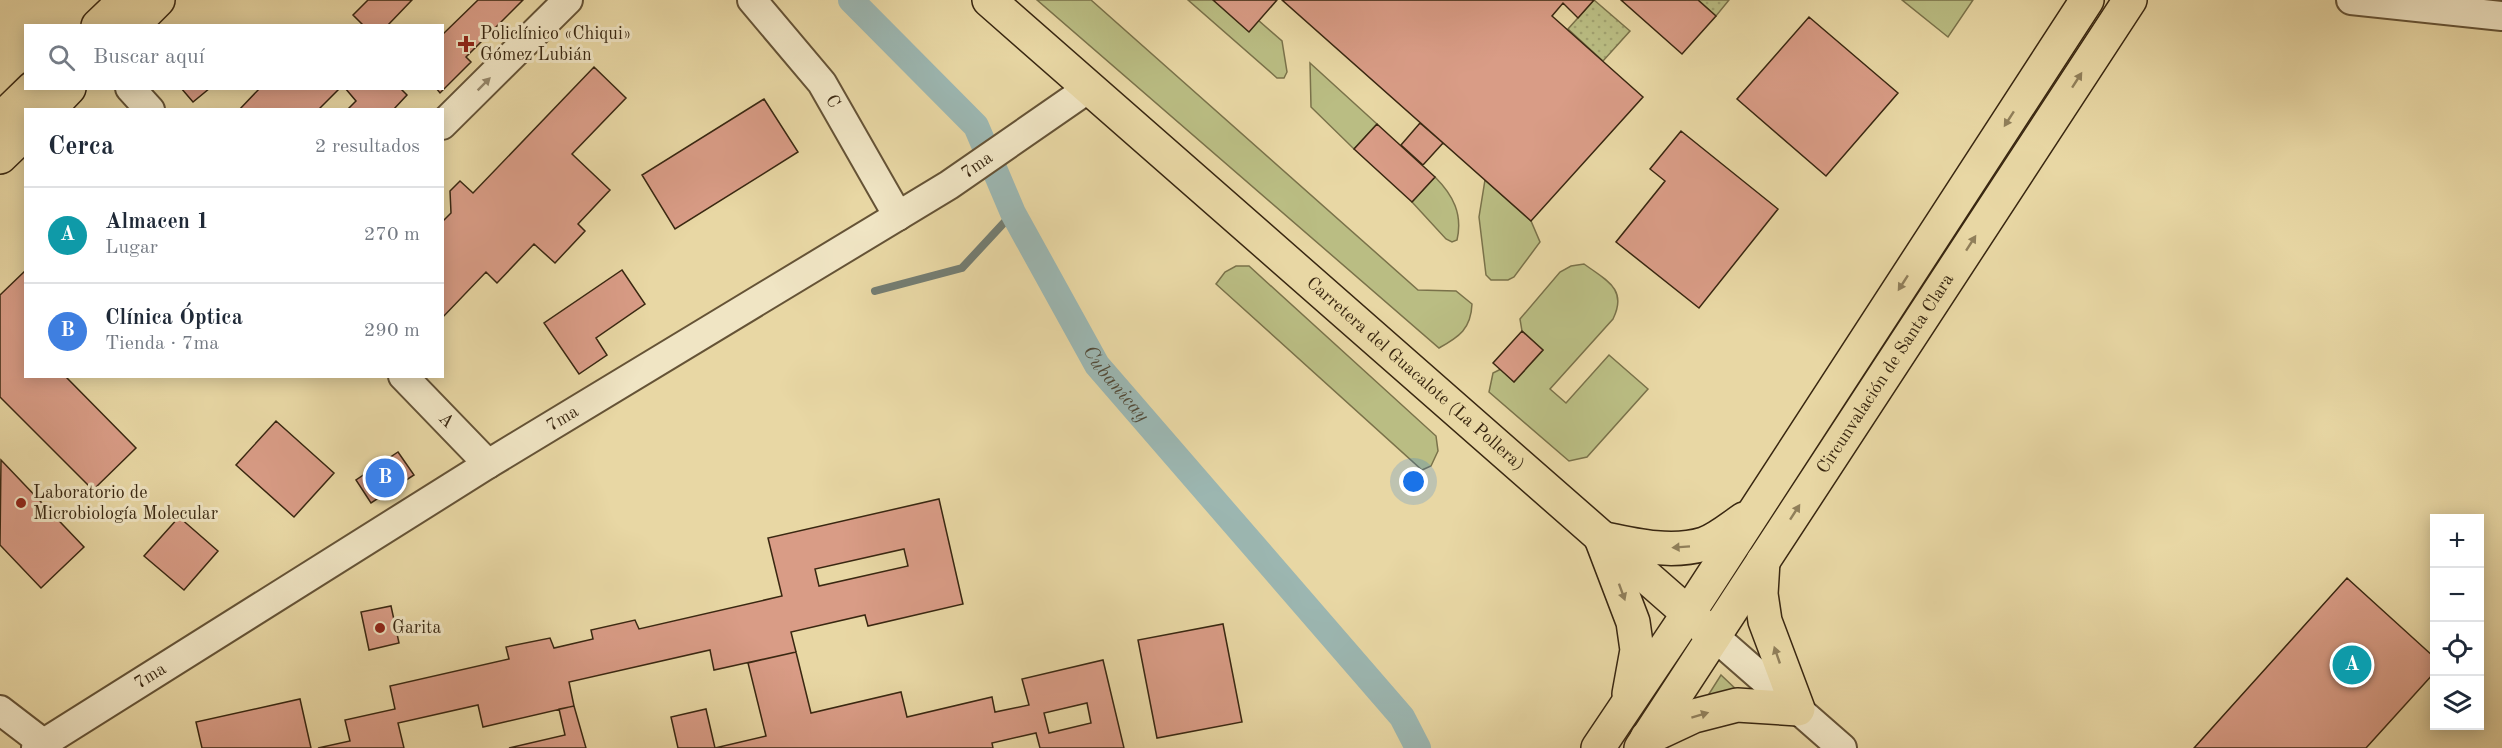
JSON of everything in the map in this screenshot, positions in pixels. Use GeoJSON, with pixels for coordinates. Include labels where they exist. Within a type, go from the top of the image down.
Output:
{"type":"FeatureCollection","features":[{"type":"Feature","properties":{"kind":"main road"},"geometry":{"type":"LineString","coordinates":[[100,24],[125,0]]}},
{"type":"Feature","properties":{"kind":"main road"},"geometry":{"type":"LineString","coordinates":[[134,24],[158,0]]}},
{"type":"Feature","properties":{"kind":"main road","name":"Carretera del Guacalote (La Pollera)"},"geometry":{"type":"LineString","coordinates":[[989,0],[1714,636]]}},
{"type":"Feature","properties":{"kind":"main road","name":"Circunvalación de Santa Clara"},"geometry":{"type":"LineString","coordinates":[[1598,748],[1688,614],[2086,0]]}},
{"type":"Feature","properties":{"kind":"main road","name":"Circunvalación de Santa Clara"},"geometry":{"type":"LineString","coordinates":[[1644,743],[2130,0]]}},
{"type":"Feature","properties":{"kind":"main road"},"geometry":{"type":"LineString","coordinates":[[0,120],[31,90]]}},
{"type":"Feature","properties":{"kind":"main road"},"geometry":{"type":"LineString","coordinates":[[50,108],[67,90]]}},
{"type":"Feature","properties":{"kind":"main road"},"geometry":{"type":"LineString","coordinates":[[0,157],[24,134]]}},
{"type":"Feature","properties":{"kind":"main road"},"geometry":{"type":"LineString","coordinates":[[1602,538],[1638,547],[1683,547],[1705,543],[1752,515]]}},
{"type":"Feature","properties":{"kind":"main road"},"geometry":{"type":"LineString","coordinates":[[1602,538],[1633,622],[1637,650],[1627,706]]}},
{"type":"Feature","properties":{"kind":"main road"},"geometry":{"type":"LineString","coordinates":[[1644,743],[1694,716],[1737,705],[1798,709],[1766,621],[1761,594],[1762,561]]}},
{"type":"Feature","properties":{"kind":"street"},"geometry":{"type":"LineString","coordinates":[[444,123],[568,0]]}},
{"type":"Feature","properties":{"kind":"street","name":"C"},"geometry":{"type":"LineString","coordinates":[[752,0],[822,83],[898,216]]}},
{"type":"Feature","properties":{"kind":"street"},"geometry":{"type":"LineString","coordinates":[[2351,0],[2502,16]]}},
{"type":"Feature","properties":{"kind":"street","name":"7ma"},"geometry":{"type":"LineString","coordinates":[[39,746],[488,464],[949,185],[1089,88]]}},
{"type":"Feature","properties":{"kind":"street"},"geometry":{"type":"LineString","coordinates":[[132,90],[148,108]]}},
{"type":"Feature","properties":{"kind":"street","name":"A"},"geometry":{"type":"LineString","coordinates":[[405,378],[488,464]]}},
{"type":"Feature","properties":{"kind":"street","name":"Carretera del Guacalote (La Pollera)"},"geometry":{"type":"LineString","coordinates":[[1714,636],[1842,748]]}},
{"type":"Feature","properties":{"kind":"street"},"geometry":{"type":"LineString","coordinates":[[0,711],[39,746]]}},
{"type":"Feature","properties":{"kind":"green space"},"geometry":{"type":"Polygon","coordinates":[[[1037,0],[1091,0],[1418,290],[1456,291],[1472,304],[1469,320],[1463,331],[1439,348],[1037,0]]]}},
{"type":"Feature","properties":{"kind":"green space"},"geometry":{"type":"Polygon","coordinates":[[[1188,0],[1235,0],[1282,41],[1287,72],[1284,78],[1277,78],[1188,0]]]}},
{"type":"Feature","properties":{"kind":"green space"},"geometry":{"type":"Polygon","coordinates":[[[1594,0],[1630,31],[1603,61],[1568,29],[1594,0]]]}},
{"type":"Feature","properties":{"kind":"green space"},"geometry":{"type":"Polygon","coordinates":[[[1698,0],[1729,0],[1716,16],[1698,0]]]}},
{"type":"Feature","properties":{"kind":"green space"},"geometry":{"type":"Polygon","coordinates":[[[1902,0],[1973,0],[1948,37],[1902,0]]]}},
{"type":"Feature","properties":{"kind":"green space"},"geometry":{"type":"Polygon","coordinates":[[[1310,63],[1377,124],[1354,149],[1311,107],[1310,63]]]}},
{"type":"Feature","properties":{"kind":"green space"},"geometry":{"type":"Polygon","coordinates":[[[1435,177],[1447,191],[1457,213],[1459,231],[1457,240],[1452,242],[1446,239],[1412,202],[1435,177]]]}},
{"type":"Feature","properties":{"kind":"green space"},"geometry":{"type":"Polygon","coordinates":[[[1485,180],[1531,221],[1540,242],[1514,277],[1508,280],[1491,280],[1486,275],[1479,217],[1485,180]]]}},
{"type":"Feature","properties":{"kind":"green space"},"geometry":{"type":"Polygon","coordinates":[[[1584,264],[1612,286],[1618,300],[1617,309],[1613,319],[1550,389],[1566,403],[1609,355],[1648,389],[1587,457],[1569,461],[1489,392],[1493,373],[1501,369],[1514,382],[1543,350],[1522,331],[1520,319],[1560,272],[1571,266],[1584,264]]]}},
{"type":"Feature","properties":{"kind":"green space"},"geometry":{"type":"Polygon","coordinates":[[[1236,266],[1249,266],[1436,436],[1438,451],[1431,466],[1422,470],[1216,284],[1225,272],[1236,266]]]}},
{"type":"Feature","properties":{"kind":"green space"},"geometry":{"type":"Polygon","coordinates":[[[1721,675],[1740,693],[1707,697],[1721,675]]]}},
{"type":"Feature","properties":{"kind":"building"},"geometry":{"type":"Polygon","coordinates":[[[368,0],[412,0],[389,24],[362,24],[353,15],[368,0]]]}},
{"type":"Feature","properties":{"kind":"building"},"geometry":{"type":"Polygon","coordinates":[[[478,0],[523,0],[466,57],[471,62],[444,89],[444,33],[478,0]]]}},
{"type":"Feature","properties":{"kind":"building"},"geometry":{"type":"Polygon","coordinates":[[[1213,0],[1277,0],[1249,32],[1213,0]]]}},
{"type":"Feature","properties":{"kind":"building"},"geometry":{"type":"Polygon","coordinates":[[[1282,0],[1594,0],[1578,18],[1563,3],[1552,16],[1643,97],[1531,221],[1282,0]]]}},
{"type":"Feature","properties":{"kind":"building"},"geometry":{"type":"Polygon","coordinates":[[[1621,0],[1698,0],[1716,16],[1682,54],[1621,0]]]}},
{"type":"Feature","properties":{"kind":"building"},"geometry":{"type":"Polygon","coordinates":[[[1809,17],[1898,93],[1826,176],[1737,99],[1809,17]]]}},
{"type":"Feature","properties":{"kind":"building"},"geometry":{"type":"Polygon","coordinates":[[[594,67],[626,98],[572,154],[610,190],[578,224],[585,231],[555,263],[534,244],[497,283],[486,272],[444,316],[444,220],[451,213],[450,191],[460,181],[473,193],[594,67]]]}},
{"type":"Feature","properties":{"kind":"building"},"geometry":{"type":"Polygon","coordinates":[[[183,90],[208,90],[193,102],[183,90]]]}},
{"type":"Feature","properties":{"kind":"building"},"geometry":{"type":"Polygon","coordinates":[[[258,90],[338,90],[320,108],[241,108],[258,90]]]}},
{"type":"Feature","properties":{"kind":"building"},"geometry":{"type":"Polygon","coordinates":[[[347,90],[402,90],[407,95],[395,108],[349,108],[356,101],[347,90]]]}},
{"type":"Feature","properties":{"kind":"building"},"geometry":{"type":"Polygon","coordinates":[[[764,99],[798,152],[675,229],[642,175],[764,99]]]}},
{"type":"Feature","properties":{"kind":"building"},"geometry":{"type":"Polygon","coordinates":[[[1420,123],[1443,143],[1423,165],[1401,145],[1420,123]]]}},
{"type":"Feature","properties":{"kind":"building"},"geometry":{"type":"Polygon","coordinates":[[[1377,124],[1435,177],[1412,202],[1354,149],[1377,124]]]}},
{"type":"Feature","properties":{"kind":"building"},"geometry":{"type":"Polygon","coordinates":[[[1681,131],[1778,209],[1699,308],[1616,242],[1665,181],[1650,169],[1681,131]]]}},
{"type":"Feature","properties":{"kind":"building"},"geometry":{"type":"Polygon","coordinates":[[[622,270],[645,304],[596,338],[607,355],[579,374],[544,323],[622,270]]]}},
{"type":"Feature","properties":{"kind":"building"},"geometry":{"type":"Polygon","coordinates":[[[24,272],[24,378],[67,378],[136,448],[93,490],[0,397],[0,295],[24,272]]]}},
{"type":"Feature","properties":{"kind":"building"},"geometry":{"type":"Polygon","coordinates":[[[1522,331],[1543,350],[1514,382],[1493,363],[1522,331]]]}},
{"type":"Feature","properties":{"kind":"building"},"geometry":{"type":"Polygon","coordinates":[[[276,421],[334,473],[294,517],[236,465],[276,421]]]}},
{"type":"Feature","properties":{"kind":"building"},"geometry":{"type":"Polygon","coordinates":[[[398,452],[414,475],[371,503],[356,480],[398,452]]]}},
{"type":"Feature","properties":{"kind":"building","name":"Laboratorio de Microbiología Molecular"},"geometry":{"type":"Polygon","coordinates":[[[1,460],[84,547],[41,588],[0,545],[1,460]]]}},
{"type":"Feature","properties":{"kind":"building"},"geometry":{"type":"Polygon","coordinates":[[[939,499],[963,604],[868,626],[865,615],[791,632],[796,652],[714,670],[710,650],[569,682],[574,706],[483,727],[478,705],[398,723],[404,748],[318,748],[350,741],[345,720],[395,709],[390,686],[509,659],[506,647],[550,638],[554,648],[593,639],[591,630],[635,620],[639,629],[782,596],[768,538],[939,499]],[[904,549],[815,569],[819,586],[908,566],[904,549]]]}},
{"type":"Feature","properties":{"kind":"building"},"geometry":{"type":"Polygon","coordinates":[[[179,517],[218,551],[184,590],[144,556],[179,517]]]}},
{"type":"Feature","properties":{"kind":"building"},"geometry":{"type":"Polygon","coordinates":[[[2347,578],[2430,653],[2430,677],[2366,748],[2194,748],[2347,578]]]}},
{"type":"Feature","properties":{"kind":"building","name":"Garita"},"geometry":{"type":"Polygon","coordinates":[[[391,606],[399,643],[369,650],[361,612],[391,606]]]}},
{"type":"Feature","properties":{"kind":"building"},"geometry":{"type":"Polygon","coordinates":[[[1223,624],[1242,722],[1157,738],[1138,640],[1223,624]]]}},
{"type":"Feature","properties":{"kind":"building"},"geometry":{"type":"Polygon","coordinates":[[[796,652],[811,713],[901,692],[907,717],[992,697],[995,712],[1029,705],[1022,679],[1103,660],[1124,748],[1040,748],[1036,733],[992,743],[993,748],[715,748],[766,736],[748,663],[796,652]],[[1087,703],[1044,713],[1049,733],[1091,723],[1087,703]]]}},
{"type":"Feature","properties":{"kind":"building"},"geometry":{"type":"Polygon","coordinates":[[[300,699],[311,748],[202,748],[196,722],[300,699]]]}},
{"type":"Feature","properties":{"kind":"building"},"geometry":{"type":"Polygon","coordinates":[[[574,706],[586,748],[509,748],[565,735],[559,709],[574,706]]]}},
{"type":"Feature","properties":{"kind":"building"},"geometry":{"type":"Polygon","coordinates":[[[706,709],[715,748],[678,748],[671,717],[706,709]]]}},
{"type":"Feature","properties":{"kind":"waterway","name":"Cubanicay"},"geometry":{"type":"LineString","coordinates":[[851,0],[976,126],[1013,213],[1097,365],[1402,717],[1418,748]]}},
{"type":"Feature","properties":{"kind":"waterway"},"geometry":{"type":"LineString","coordinates":[[875,291],[962,268],[1013,213]]}},
{"type":"Feature","properties":{"kind":"place","name":"Policlínico «Chiqui» Gómez Lubián"},"geometry":{"type":"Point","coordinates":[466,44]}},
{"type":"Feature","properties":{"kind":"place","name":"Clínica Óptica"},"geometry":{"type":"Point","coordinates":[385,478]}},
{"type":"Feature","properties":{"kind":"place","name":"Laboratorio de Microbiología Molecular"},"geometry":{"type":"Point","coordinates":[21,503]}},
{"type":"Feature","properties":{"kind":"place","name":"Garita"},"geometry":{"type":"Point","coordinates":[380,628]}},
{"type":"Feature","properties":{"kind":"place","name":"Almacen 1"},"geometry":{"type":"Point","coordinates":[2352,665]}}]}
